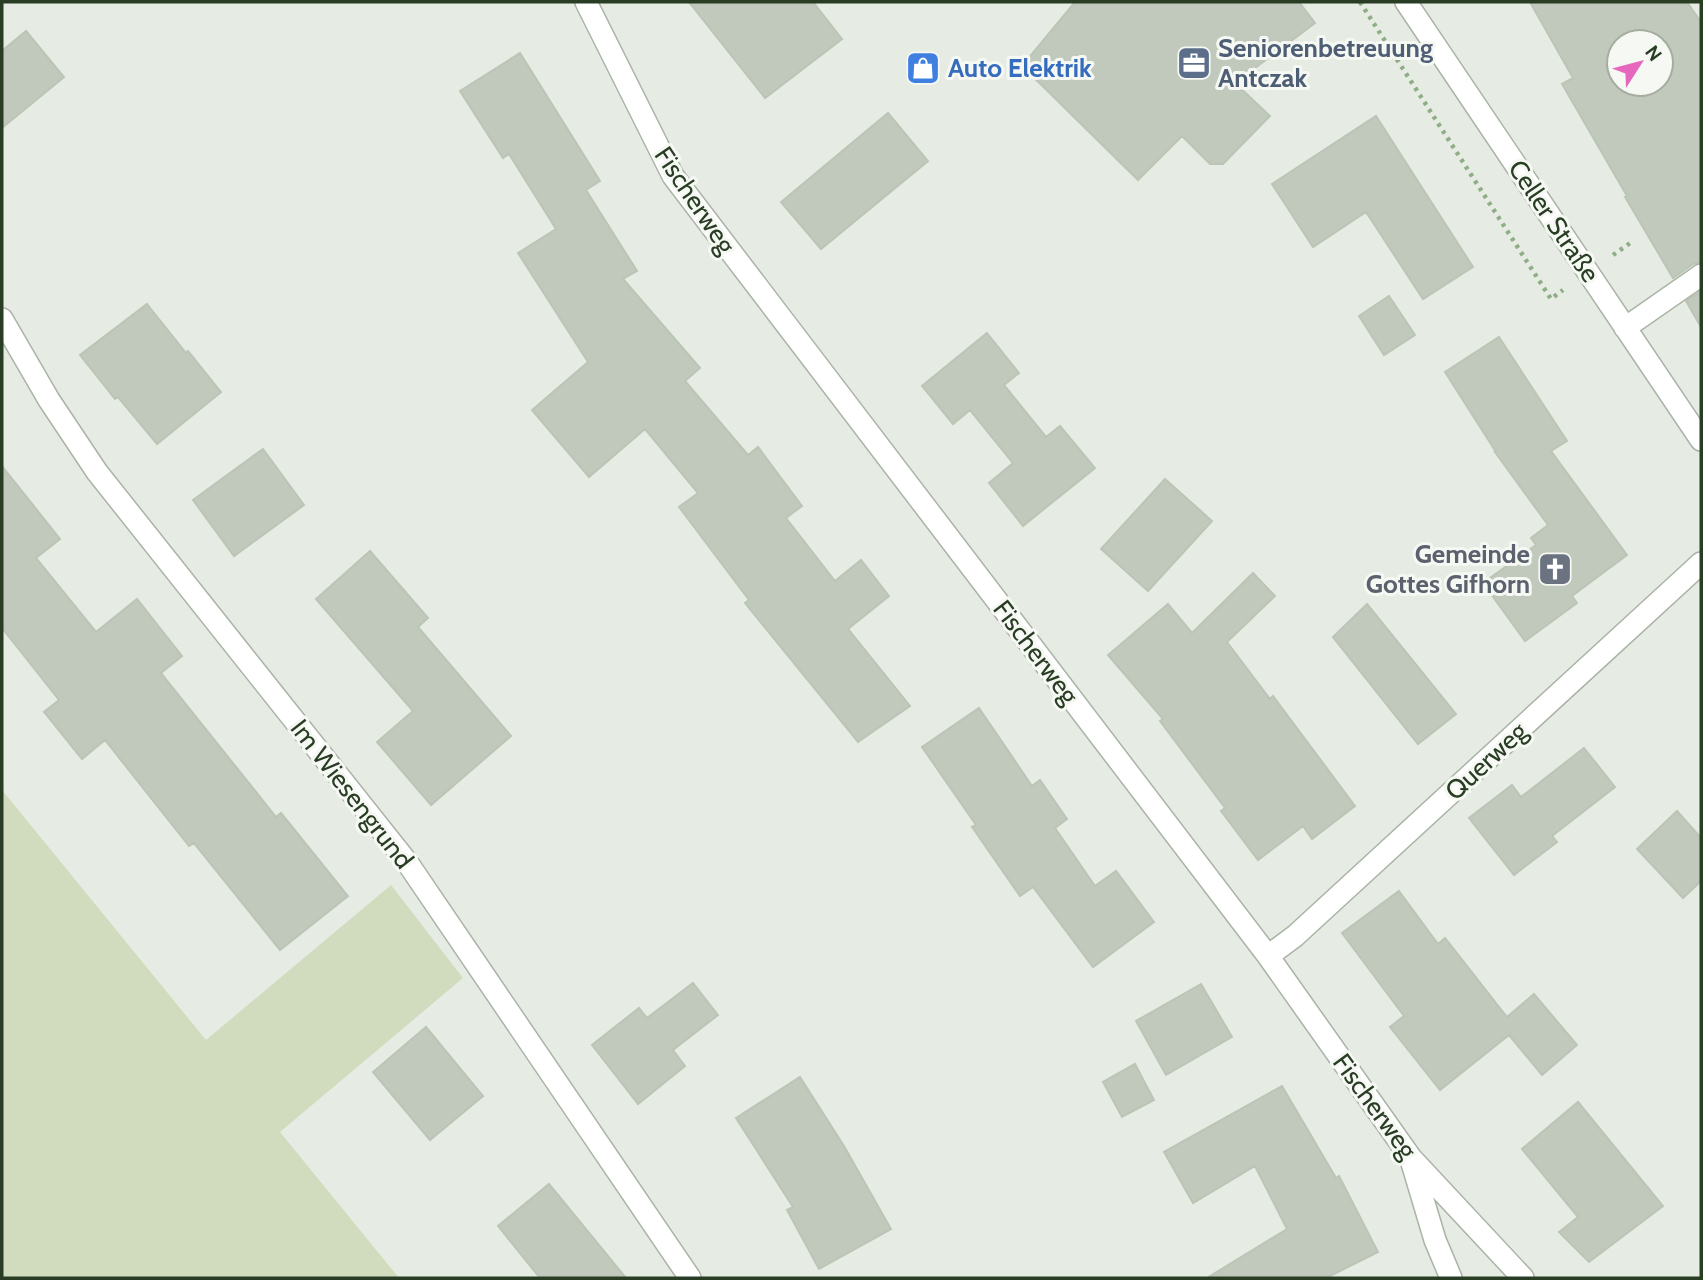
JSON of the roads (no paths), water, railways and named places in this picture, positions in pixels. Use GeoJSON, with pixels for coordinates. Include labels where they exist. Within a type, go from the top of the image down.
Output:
{"type":"FeatureCollection","features":[{"type":"Feature","properties":{"kind":"street","name":"Fischerweg"},"geometry":{"type":"LineString","coordinates":[[586,2],[673,176],[1268,956],[1411,1158],[1523,1278]]}},
{"type":"Feature","properties":{"kind":"street","name":"Celler Straße"},"geometry":{"type":"LineString","coordinates":[[1406,2],[1701,440]]}},
{"type":"Feature","properties":{"kind":"street"},"geometry":{"type":"LineString","coordinates":[[1625,328],[1701,275]]}},
{"type":"Feature","properties":{"kind":"street","name":"Im Wiesengrund"},"geometry":{"type":"LineString","coordinates":[[2,318],[49,400],[97,472],[407,862],[690,1278]]}},
{"type":"Feature","properties":{"kind":"street","name":"Querweg"},"geometry":{"type":"LineString","coordinates":[[1268,956],[1295,936],[1701,563]]}},
{"type":"Feature","properties":{"kind":"street"},"geometry":{"type":"LineString","coordinates":[[1411,1158],[1435,1240],[1451,1278]]}},
{"type":"Feature","properties":{"kind":"place","name":"Seniorenbetreuung Antczak"},"geometry":{"type":"Point","coordinates":[1194,63]}},
{"type":"Feature","properties":{"kind":"place","name":"Auto Elektrik"},"geometry":{"type":"Point","coordinates":[923,68]}},
{"type":"Feature","properties":{"kind":"place","name":"Gemeinde Gottes Gifhorn"},"geometry":{"type":"Point","coordinates":[1555,569]}}]}
